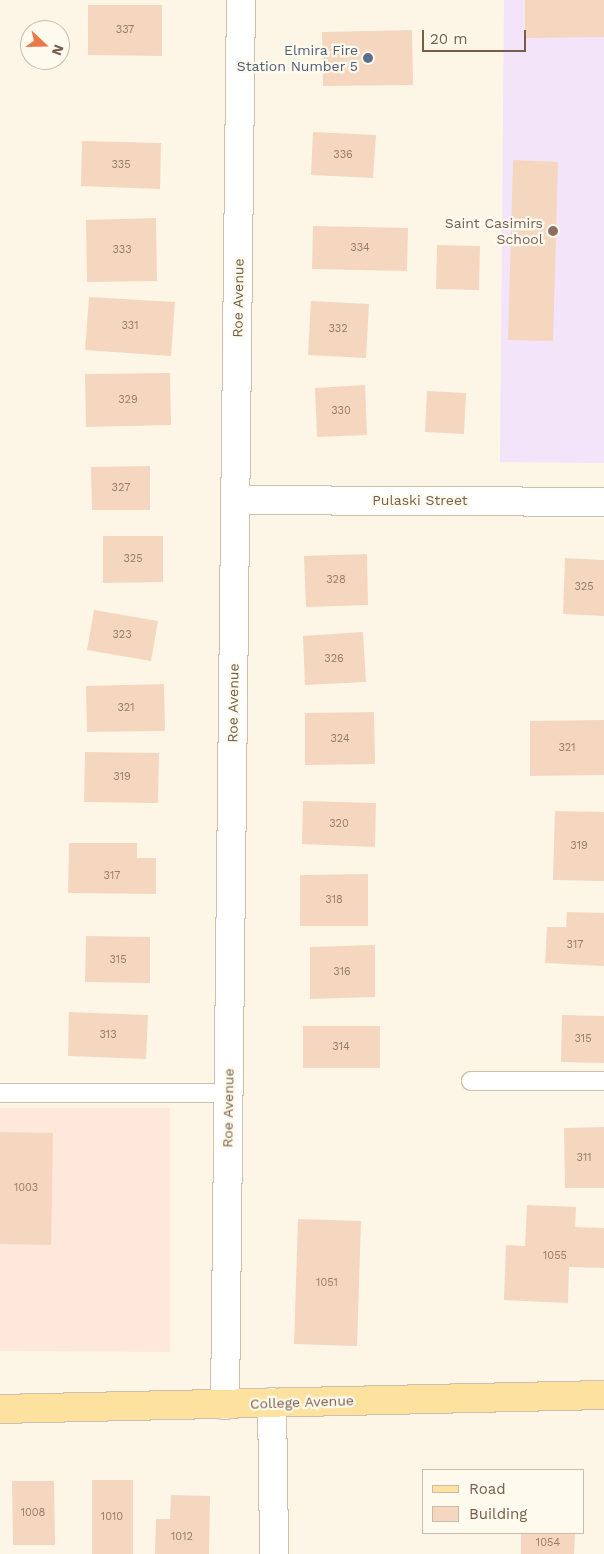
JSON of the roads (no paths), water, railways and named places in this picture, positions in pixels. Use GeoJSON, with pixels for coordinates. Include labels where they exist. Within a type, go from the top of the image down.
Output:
{"type":"FeatureCollection","features":[{"type":"Feature","properties":{"kind":"main road","name":"College Avenue"},"geometry":{"type":"LineString","coordinates":[[0,1410],[604,1395]]}},
{"type":"Feature","properties":{"kind":"street","name":"Roe Avenue"},"geometry":{"type":"LineString","coordinates":[[225,1405],[242,0]]}},
{"type":"Feature","properties":{"kind":"street","name":"Pulaski Street"},"geometry":{"type":"LineString","coordinates":[[235,500],[604,502]]}},
{"type":"Feature","properties":{"kind":"street"},"geometry":{"type":"LineString","coordinates":[[272,1402],[274,1554]]}},
{"type":"Feature","properties":{"kind":"lane"},"geometry":{"type":"LineString","coordinates":[[471,1081],[604,1081]]}},
{"type":"Feature","properties":{"kind":"lane"},"geometry":{"type":"LineString","coordinates":[[0,1093],[228,1093]]}},
{"type":"Feature","properties":{"kind":"place","name":"Elmira Fire Station Number 5"},"geometry":{"type":"Point","coordinates":[368,58]}},
{"type":"Feature","properties":{"kind":"place","name":"Saint Casimirs School"},"geometry":{"type":"Point","coordinates":[553,231]}}]}
